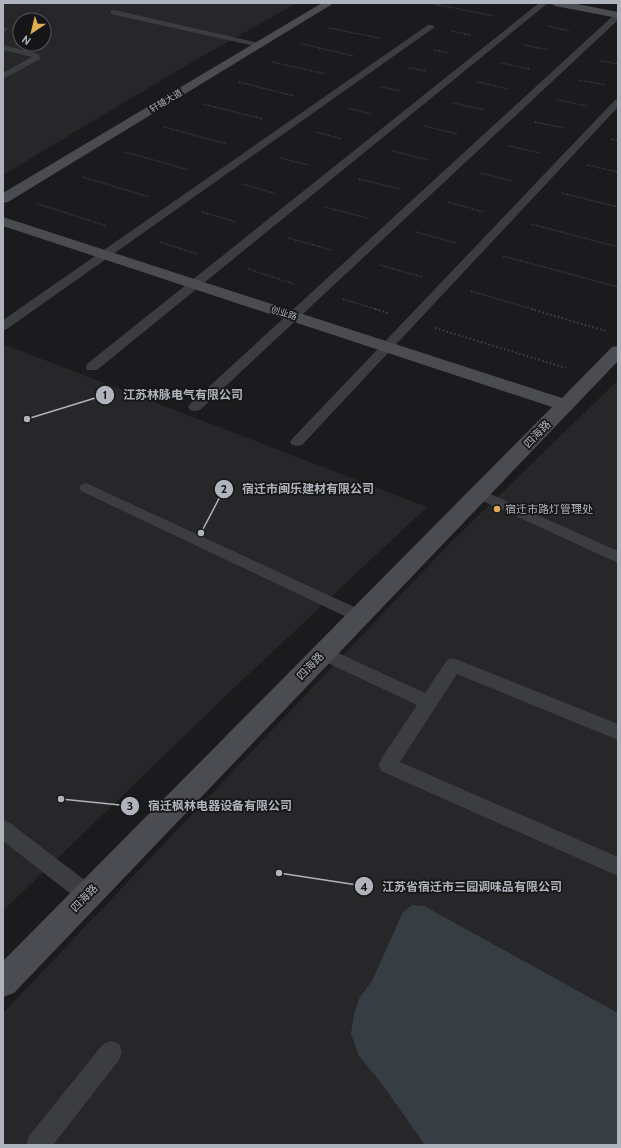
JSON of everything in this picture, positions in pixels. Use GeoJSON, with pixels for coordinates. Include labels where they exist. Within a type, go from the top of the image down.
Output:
{"type":"FeatureCollection","features":[{"type":"Feature","properties":{"kind":"street","name":"轩辕大道"},"geometry":{"type":"LineString","coordinates":[[3,199],[329,3]]}},
{"type":"Feature","properties":{"kind":"street"},"geometry":{"type":"LineString","coordinates":[[555,3],[618,16]]}},
{"type":"Feature","properties":{"kind":"street","name":"创业路"},"geometry":{"type":"LineString","coordinates":[[3,221],[565,405]]}},
{"type":"Feature","properties":{"kind":"street","name":"四海路"},"geometry":{"type":"LineString","coordinates":[[3,982],[618,351]]}},
{"type":"Feature","properties":{"kind":"lane"},"geometry":{"type":"LineString","coordinates":[[92,367],[544,3]]}},
{"type":"Feature","properties":{"kind":"lane"},"geometry":{"type":"LineString","coordinates":[[114,12],[259,45]]}},
{"type":"Feature","properties":{"kind":"lane"},"geometry":{"type":"LineString","coordinates":[[195,407],[618,16]]}},
{"type":"Feature","properties":{"kind":"lane"},"geometry":{"type":"LineString","coordinates":[[3,326],[431,27]]}},
{"type":"Feature","properties":{"kind":"lane"},"geometry":{"type":"LineString","coordinates":[[3,47],[36,56],[36,59],[3,76]]}},
{"type":"Feature","properties":{"kind":"lane"},"geometry":{"type":"LineString","coordinates":[[298,442],[618,102]]}},
{"type":"Feature","properties":{"kind":"lane"},"geometry":{"type":"LineString","coordinates":[[86,488],[359,616]]}},
{"type":"Feature","properties":{"kind":"lane"},"geometry":{"type":"LineString","coordinates":[[479,494],[618,557]]}},
{"type":"Feature","properties":{"kind":"lane"},"geometry":{"type":"LineString","coordinates":[[323,653],[428,702]]}},
{"type":"Feature","properties":{"kind":"lane"},"geometry":{"type":"LineString","coordinates":[[618,732],[453,665],[388,764],[618,867]]}},
{"type":"Feature","properties":{"kind":"lane"},"geometry":{"type":"LineString","coordinates":[[3,829],[88,895]]}},
{"type":"Feature","properties":{"kind":"lane"},"geometry":{"type":"LineString","coordinates":[[38,1145],[111,1052]]}},
{"type":"Feature","properties":{"kind":"path"},"geometry":{"type":"LineString","coordinates":[[135,119],[618,247]]}},
{"type":"Feature","properties":{"kind":"path"},"geometry":{"type":"LineString","coordinates":[[95,144],[618,287]]}},
{"type":"Feature","properties":{"kind":"shaded area"},"geometry":{"type":"Polygon","coordinates":[[[3,3],[297,3],[185,66],[3,175],[3,3]]]}},
{"type":"Feature","properties":{"kind":"shaded area"},"geometry":{"type":"Polygon","coordinates":[[[3,344],[427,507],[235,687],[3,911],[3,344]]]}},
{"type":"Feature","properties":{"kind":"shaded area"},"geometry":{"type":"Polygon","coordinates":[[[618,380],[618,1145],[3,1145],[3,1013],[450,543],[618,380]]]}},
{"type":"Feature","properties":{"kind":"shaded area"},"geometry":{"type":"Polygon","coordinates":[[[412,905],[424,906],[618,1013],[618,1145],[425,1145],[382,1084],[359,1056],[351,1034],[354,1014],[360,997],[372,981],[403,912],[412,905]]]}},
{"type":"Feature","properties":{"kind":"place","name":"江苏林脉电气有限公司"},"geometry":{"type":"Point","coordinates":[27,419]}},
{"type":"Feature","properties":{"kind":"place","name":"宿迁市路灯管理处"},"geometry":{"type":"Point","coordinates":[497,509]}},
{"type":"Feature","properties":{"kind":"place","name":"宿迁市闽乐建材有限公司"},"geometry":{"type":"Point","coordinates":[201,533]}},
{"type":"Feature","properties":{"kind":"place","name":"宿迁枫林电器设备有限公司"},"geometry":{"type":"Point","coordinates":[61,799]}},
{"type":"Feature","properties":{"kind":"place","name":"江苏省宿迁市三园调味品有限公司"},"geometry":{"type":"Point","coordinates":[279,873]}}]}
